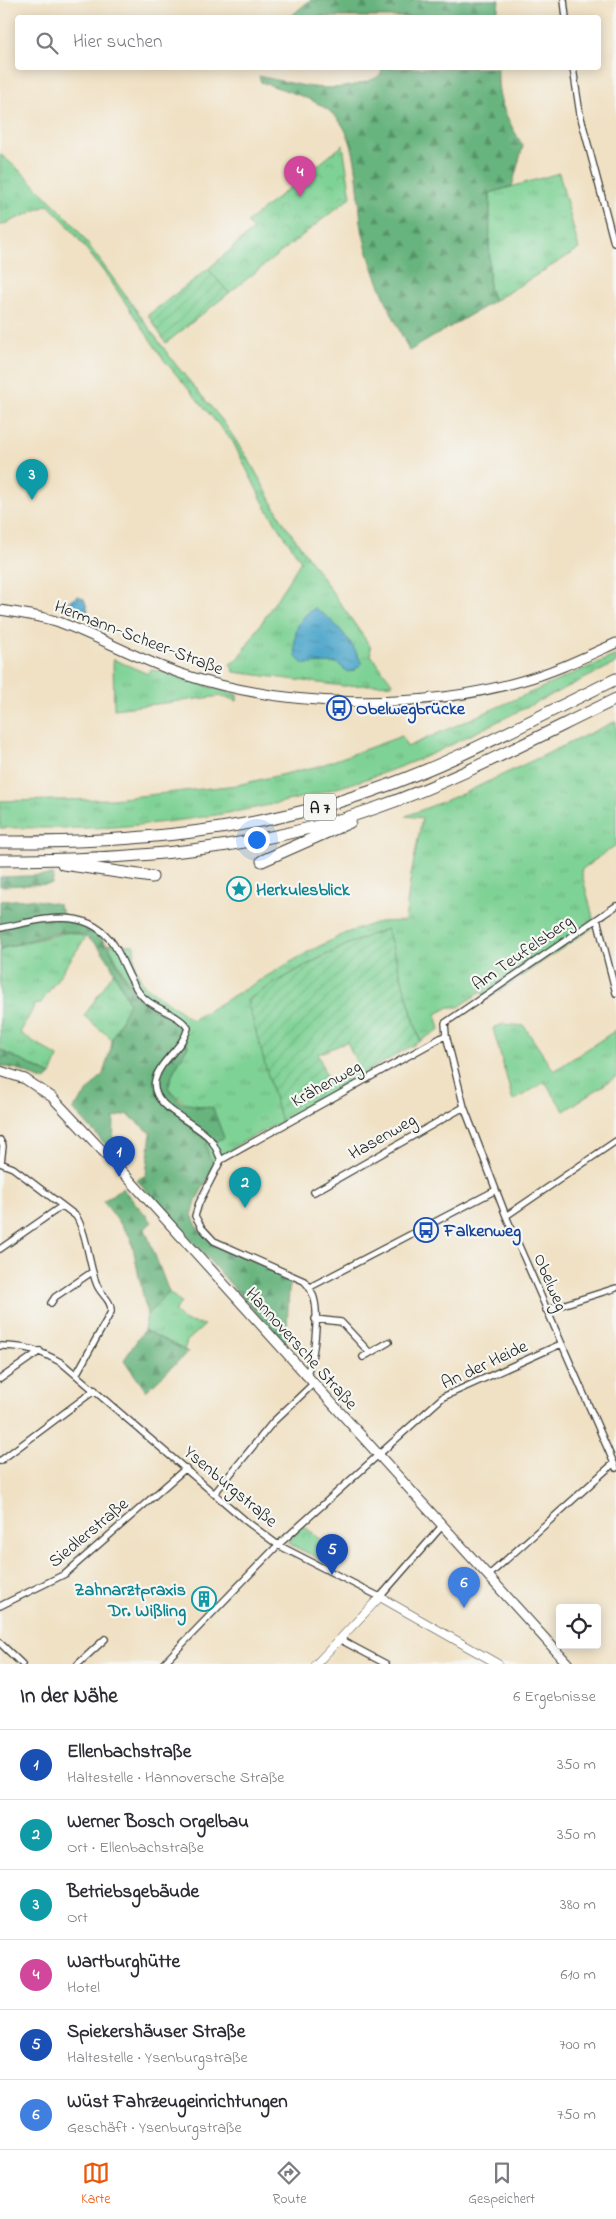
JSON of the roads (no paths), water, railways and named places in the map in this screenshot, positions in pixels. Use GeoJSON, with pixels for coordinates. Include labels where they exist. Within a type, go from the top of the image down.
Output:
{"type":"FeatureCollection","features":[{"type":"Feature","properties":{"kind":"highway","name":"A 7"},"geometry":{"type":"LineString","coordinates":[[0,842],[151,837],[239,826],[303,812],[369,792],[414,775],[462,754],[616,679]]}},
{"type":"Feature","properties":{"kind":"highway","name":"A 7"},"geometry":{"type":"LineString","coordinates":[[0,860],[102,858],[195,850],[242,843],[306,829],[375,809],[470,769],[616,699]]}},
{"type":"Feature","properties":{"kind":"highway"},"geometry":{"type":"LineString","coordinates":[[262,861],[327,833],[375,809]]}},
{"type":"Feature","properties":{"kind":"highway"},"geometry":{"type":"LineString","coordinates":[[47,860],[78,867],[152,877]]}},
{"type":"Feature","properties":{"kind":"main road","name":"Hermann-Scheer-Straße"},"geometry":{"type":"LineString","coordinates":[[0,610],[57,622],[150,662],[201,680],[265,694],[324,700],[424,699],[480,691],[542,675],[616,643]]}},
{"type":"Feature","properties":{"kind":"main road","name":"Hannoversche Straße"},"geometry":{"type":"LineString","coordinates":[[0,1071],[25,1078],[40,1087],[52,1098],[128,1178],[305,1376],[568,1664]]}},
{"type":"Feature","properties":{"kind":"street"},"geometry":{"type":"LineString","coordinates":[[564,0],[566,15]]}},
{"type":"Feature","properties":{"kind":"street"},"geometry":{"type":"LineString","coordinates":[[573,70],[580,114],[614,244]]}},
{"type":"Feature","properties":{"kind":"street","name":"Am Teufelsberg"},"geometry":{"type":"LineString","coordinates":[[445,1023],[616,906]]}},
{"type":"Feature","properties":{"kind":"street"},"geometry":{"type":"LineString","coordinates":[[0,928],[49,918],[69,917],[85,921],[106,936],[113,944],[136,989],[148,1003],[179,1018],[188,1028],[182,1041],[156,1077],[155,1093],[163,1105],[192,1124],[211,1140],[221,1160],[199,1203],[195,1216],[202,1228],[214,1241],[304,1281],[310,1287],[315,1299],[315,1319],[312,1362],[305,1376]]}},
{"type":"Feature","properties":{"kind":"street"},"geometry":{"type":"LineString","coordinates":[[597,919],[616,993]]}},
{"type":"Feature","properties":{"kind":"street","name":"Obelweg"},"geometry":{"type":"LineString","coordinates":[[445,1023],[464,1107],[506,1216],[615,1466]]}},
{"type":"Feature","properties":{"kind":"street","name":"Krähenweg"},"geometry":{"type":"LineString","coordinates":[[221,1160],[446,1034]]}},
{"type":"Feature","properties":{"kind":"street","name":"Hasenweg"},"geometry":{"type":"LineString","coordinates":[[314,1192],[464,1107]]}},
{"type":"Feature","properties":{"kind":"street"},"geometry":{"type":"LineString","coordinates":[[0,1140],[3,1146],[1,1163],[13,1168],[76,1216],[82,1226],[97,1286],[112,1306],[111,1312],[76,1375]]}},
{"type":"Feature","properties":{"kind":"street"},"geometry":{"type":"LineString","coordinates":[[506,1216],[616,1141]]}},
{"type":"Feature","properties":{"kind":"street"},"geometry":{"type":"LineString","coordinates":[[310,1287],[496,1190]]}},
{"type":"Feature","properties":{"kind":"street"},"geometry":{"type":"LineString","coordinates":[[0,1249],[62,1206]]}},
{"type":"Feature","properties":{"kind":"street"},"geometry":{"type":"LineString","coordinates":[[51,1303],[55,1297],[92,1272]]}},
{"type":"Feature","properties":{"kind":"street"},"geometry":{"type":"LineString","coordinates":[[546,1310],[616,1288]]}},
{"type":"Feature","properties":{"kind":"street"},"geometry":{"type":"LineString","coordinates":[[315,1319],[340,1322],[369,1352]]}},
{"type":"Feature","properties":{"kind":"street"},"geometry":{"type":"LineString","coordinates":[[363,1356],[389,1342]]}},
{"type":"Feature","properties":{"kind":"street","name":"An der Heide"},"geometry":{"type":"LineString","coordinates":[[163,1664],[278,1544],[443,1397],[561,1344]]}},
{"type":"Feature","properties":{"kind":"street"},"geometry":{"type":"LineString","coordinates":[[0,1346],[19,1346],[40,1351]]}},
{"type":"Feature","properties":{"kind":"street"},"geometry":{"type":"LineString","coordinates":[[0,1379],[40,1351]]}},
{"type":"Feature","properties":{"kind":"street","name":"Ysenburgstraße"},"geometry":{"type":"LineString","coordinates":[[40,1351],[95,1390],[246,1522],[278,1544],[380,1596],[498,1664]]}},
{"type":"Feature","properties":{"kind":"street"},"geometry":{"type":"LineString","coordinates":[[214,1494],[273,1422],[313,1384]]}},
{"type":"Feature","properties":{"kind":"street"},"geometry":{"type":"LineString","coordinates":[[0,1461],[95,1390]]}},
{"type":"Feature","properties":{"kind":"street"},"geometry":{"type":"LineString","coordinates":[[488,1576],[615,1466]]}},
{"type":"Feature","properties":{"kind":"street","name":"Siedlerstraße"},"geometry":{"type":"LineString","coordinates":[[0,1606],[65,1574],[186,1468]]}},
{"type":"Feature","properties":{"kind":"street"},"geometry":{"type":"LineString","coordinates":[[316,1664],[442,1526]]}},
{"type":"Feature","properties":{"kind":"street"},"geometry":{"type":"LineString","coordinates":[[78,1664],[105,1638]]}},
{"type":"Feature","properties":{"kind":"street"},"geometry":{"type":"LineString","coordinates":[[339,1639],[386,1664]]}},
{"type":"Feature","properties":{"kind":"street"},"geometry":{"type":"LineString","coordinates":[[0,1644],[22,1664]]}},
{"type":"Feature","properties":{"kind":"water"},"geometry":{"type":"Polygon","coordinates":[[[79,596],[84,599],[88,610],[86,614],[77,613],[65,606],[67,602],[79,596]]]}},
{"type":"Feature","properties":{"kind":"water"},"geometry":{"type":"Polygon","coordinates":[[[315,608],[342,632],[353,646],[362,663],[355,670],[348,672],[337,663],[303,664],[296,657],[295,635],[299,623],[308,612],[315,608]]]}},
{"type":"Feature","properties":{"kind":"place","name":"Wartburghütte"},"geometry":{"type":"Point","coordinates":[300,197]}},
{"type":"Feature","properties":{"kind":"place","name":"Betriebsgebäude"},"geometry":{"type":"Point","coordinates":[32,500]}},
{"type":"Feature","properties":{"kind":"place","name":"Obelwegbrücke"},"geometry":{"type":"Point","coordinates":[339,708]}},
{"type":"Feature","properties":{"kind":"place","name":"Herkulesblick"},"geometry":{"type":"Point","coordinates":[239,889]}},
{"type":"Feature","properties":{"kind":"place","name":"Ellenbachstraße"},"geometry":{"type":"Point","coordinates":[119,1177]}},
{"type":"Feature","properties":{"kind":"place","name":"Werner Bosch Orgelbau"},"geometry":{"type":"Point","coordinates":[245,1208]}},
{"type":"Feature","properties":{"kind":"place","name":"Falkenweg"},"geometry":{"type":"Point","coordinates":[426,1230]}},
{"type":"Feature","properties":{"kind":"place","name":"Spiekershäuser Straße"},"geometry":{"type":"Point","coordinates":[332,1575]}},
{"type":"Feature","properties":{"kind":"place","name":"Zahnarztpraxis Dr. Wißling"},"geometry":{"type":"Point","coordinates":[204,1599]}},
{"type":"Feature","properties":{"kind":"place","name":"Wüst Fahrzeugeinrichtungen"},"geometry":{"type":"Point","coordinates":[464,1608]}}]}
